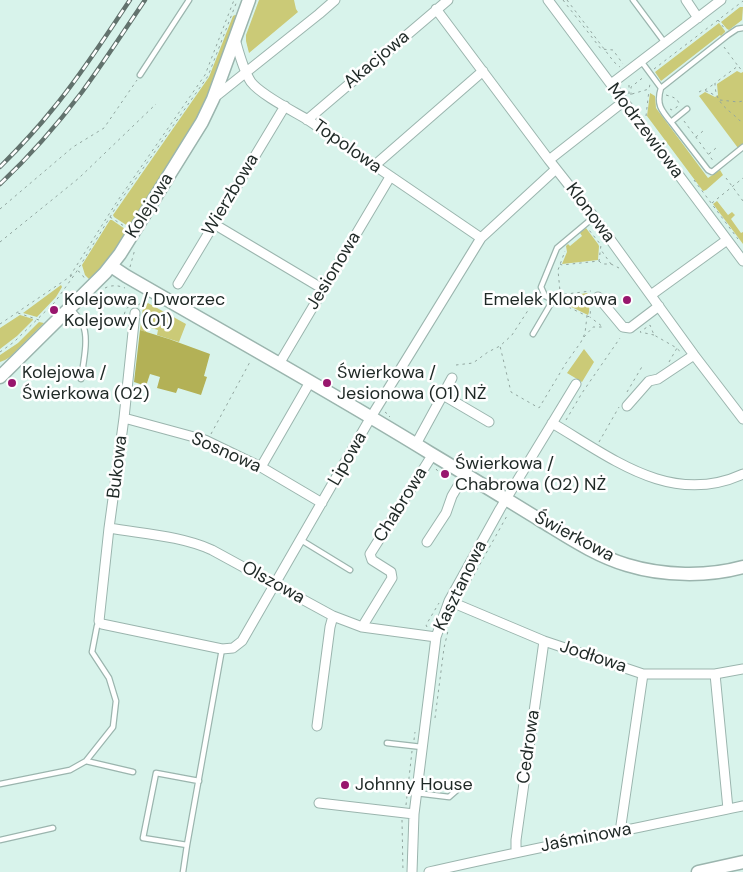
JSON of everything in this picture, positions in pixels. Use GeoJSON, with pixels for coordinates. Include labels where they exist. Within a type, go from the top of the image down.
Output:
{"type":"FeatureCollection","features":[{"type":"Feature","properties":{"kind":"street","name":"Kolejowa"},"geometry":{"type":"LineString","coordinates":[[0,377],[111,266],[135,238],[213,99],[249,0]]}},
{"type":"Feature","properties":{"kind":"street"},"geometry":{"type":"LineString","coordinates":[[213,99],[335,0]]}},
{"type":"Feature","properties":{"kind":"street","name":"Akacjowa"},"geometry":{"type":"LineString","coordinates":[[306,120],[448,0]]}},
{"type":"Feature","properties":{"kind":"street","name":"Modrzewiowa"},"geometry":{"type":"LineString","coordinates":[[548,0],[611,84],[625,97],[743,261]]}},
{"type":"Feature","properties":{"kind":"street"},"geometry":{"type":"LineString","coordinates":[[686,0],[698,18]]}},
{"type":"Feature","properties":{"kind":"street"},"geometry":{"type":"LineString","coordinates":[[611,84],[721,0]]}},
{"type":"Feature","properties":{"kind":"street","name":"Klonowa"},"geometry":{"type":"LineString","coordinates":[[436,9],[549,160],[594,216],[694,355],[743,419]]}},
{"type":"Feature","properties":{"kind":"street","name":"Topolowa"},"geometry":{"type":"LineString","coordinates":[[235,39],[246,72],[258,89],[481,238]]}},
{"type":"Feature","properties":{"kind":"street"},"geometry":{"type":"LineString","coordinates":[[374,166],[483,71]]}},
{"type":"Feature","properties":{"kind":"street"},"geometry":{"type":"LineString","coordinates":[[549,160],[625,97]]}},
{"type":"Feature","properties":{"kind":"street","name":"Wierzbowa"},"geometry":{"type":"LineString","coordinates":[[178,284],[285,106]]}},
{"type":"Feature","properties":{"kind":"street","name":"Lipowa"},"geometry":{"type":"LineString","coordinates":[[222,649],[233,648],[242,641],[371,417],[481,238],[556,169]]}},
{"type":"Feature","properties":{"kind":"street","name":"Jesionowa"},"geometry":{"type":"LineString","coordinates":[[279,364],[390,178]]}},
{"type":"Feature","properties":{"kind":"street"},"geometry":{"type":"LineString","coordinates":[[214,224],[323,289]]}},
{"type":"Feature","properties":{"kind":"street"},"geometry":{"type":"LineString","coordinates":[[651,295],[727,240]]}},
{"type":"Feature","properties":{"kind":"street","name":"Świerkowa"},"geometry":{"type":"LineString","coordinates":[[111,266],[371,417],[598,554],[627,565],[683,574],[710,573],[743,567]]}},
{"type":"Feature","properties":{"kind":"street"},"geometry":{"type":"LineString","coordinates":[[598,297],[623,327],[630,328],[660,306]]}},
{"type":"Feature","properties":{"kind":"street","name":"Bukowa"},"geometry":{"type":"LineString","coordinates":[[99,621],[124,418],[134,308]]}},
{"type":"Feature","properties":{"kind":"street"},"geometry":{"type":"LineString","coordinates":[[623,405],[649,380],[658,379],[694,355]]}},
{"type":"Feature","properties":{"kind":"street"},"geometry":{"type":"LineString","coordinates":[[416,444],[452,378]]}},
{"type":"Feature","properties":{"kind":"street"},"geometry":{"type":"LineString","coordinates":[[261,467],[310,382]]}},
{"type":"Feature","properties":{"kind":"street","name":"Kasztanowa"},"geometry":{"type":"LineString","coordinates":[[412,872],[410,813],[416,793],[417,747],[436,637],[506,499],[576,384]]}},
{"type":"Feature","properties":{"kind":"street"},"geometry":{"type":"LineString","coordinates":[[442,396],[489,422]]}},
{"type":"Feature","properties":{"kind":"street","name":"Sosnowa"},"geometry":{"type":"LineString","coordinates":[[124,418],[207,441],[261,467],[322,503]]}},
{"type":"Feature","properties":{"kind":"street"},"geometry":{"type":"LineString","coordinates":[[552,423],[629,468],[669,483],[689,485],[711,484],[736,478],[743,474]]}},
{"type":"Feature","properties":{"kind":"street","name":"Chabrowa"},"geometry":{"type":"LineString","coordinates":[[362,627],[392,578],[391,572],[372,560],[370,554],[433,454]]}},
{"type":"Feature","properties":{"kind":"street"},"geometry":{"type":"LineString","coordinates":[[427,542],[446,513],[452,496],[465,474]]}},
{"type":"Feature","properties":{"kind":"street","name":"Olszowa"},"geometry":{"type":"LineString","coordinates":[[109,528],[186,540],[200,544],[333,616],[362,627],[436,637]]}},
{"type":"Feature","properties":{"kind":"street","name":"Jodłowa"},"geometry":{"type":"LineString","coordinates":[[453,603],[544,641],[643,674],[716,674],[743,669]]}},
{"type":"Feature","properties":{"kind":"street"},"geometry":{"type":"LineString","coordinates":[[317,726],[333,616]]}},
{"type":"Feature","properties":{"kind":"street"},"geometry":{"type":"LineString","coordinates":[[99,621],[102,624],[222,649]]}},
{"type":"Feature","properties":{"kind":"street","name":"Cedrowa"},"geometry":{"type":"LineString","coordinates":[[516,852],[516,840],[544,641]]}},
{"type":"Feature","properties":{"kind":"street"},"geometry":{"type":"LineString","coordinates":[[620,832],[643,674]]}},
{"type":"Feature","properties":{"kind":"street"},"geometry":{"type":"LineString","coordinates":[[716,674],[728,809]]}},
{"type":"Feature","properties":{"kind":"street"},"geometry":{"type":"LineString","coordinates":[[319,803],[410,813]]}},
{"type":"Feature","properties":{"kind":"street","name":"Jaśminowa"},"geometry":{"type":"LineString","coordinates":[[429,872],[516,852],[743,806]]}},
{"type":"Feature","properties":{"kind":"street"},"geometry":{"type":"LineString","coordinates":[[698,872],[743,862]]}},
{"type":"Feature","properties":{"kind":"lane"},"geometry":{"type":"LineString","coordinates":[[140,75],[189,0]]}},
{"type":"Feature","properties":{"kind":"lane"},"geometry":{"type":"LineString","coordinates":[[633,0],[665,43]]}},
{"type":"Feature","properties":{"kind":"lane"},"geometry":{"type":"LineString","coordinates":[[743,28],[729,34],[661,88],[659,95],[661,110],[708,170],[712,172],[743,147]]}},
{"type":"Feature","properties":{"kind":"lane"},"geometry":{"type":"LineString","coordinates":[[641,61],[661,88]]}},
{"type":"Feature","properties":{"kind":"lane"},"geometry":{"type":"LineString","coordinates":[[671,122],[687,110]]}},
{"type":"Feature","properties":{"kind":"lane"},"geometry":{"type":"LineString","coordinates":[[533,334],[553,300],[545,296],[542,288],[557,248],[594,216]]}},
{"type":"Feature","properties":{"kind":"lane"},"geometry":{"type":"LineString","coordinates":[[70,308],[83,323],[85,330],[81,379]]}},
{"type":"Feature","properties":{"kind":"lane"},"geometry":{"type":"LineString","coordinates":[[7,364],[22,356]]}},
{"type":"Feature","properties":{"kind":"lane"},"geometry":{"type":"LineString","coordinates":[[301,540],[350,570]]}},
{"type":"Feature","properties":{"kind":"lane"},"geometry":{"type":"LineString","coordinates":[[0,784],[70,770],[86,761],[113,727],[116,701],[109,678],[92,652],[99,621]]}},
{"type":"Feature","properties":{"kind":"lane"},"geometry":{"type":"LineString","coordinates":[[183,872],[222,649]]}},
{"type":"Feature","properties":{"kind":"lane"},"geometry":{"type":"LineString","coordinates":[[387,742],[417,747]]}},
{"type":"Feature","properties":{"kind":"lane"},"geometry":{"type":"LineString","coordinates":[[86,761],[133,772]]}},
{"type":"Feature","properties":{"kind":"lane"},"geometry":{"type":"LineString","coordinates":[[187,845],[143,838],[156,773],[199,781]]}},
{"type":"Feature","properties":{"kind":"lane"},"geometry":{"type":"LineString","coordinates":[[416,793],[449,798],[457,790]]}},
{"type":"Feature","properties":{"kind":"lane"},"geometry":{"type":"LineString","coordinates":[[0,840],[53,828]]}},
{"type":"Feature","properties":{"kind":"path"},"geometry":{"type":"LineString","coordinates":[[70,276],[205,74],[234,0]]}},
{"type":"Feature","properties":{"kind":"path"},"geometry":{"type":"LineString","coordinates":[[0,352],[14,342],[37,320],[58,298],[66,284],[75,274],[109,216],[208,76],[237,0]]}},
{"type":"Feature","properties":{"kind":"path"},"geometry":{"type":"LineString","coordinates":[[563,0],[601,50],[613,50],[622,63],[629,81],[625,97]]}},
{"type":"Feature","properties":{"kind":"path"},"geometry":{"type":"LineString","coordinates":[[567,0],[604,50],[626,73]]}},
{"type":"Feature","properties":{"kind":"path"},"geometry":{"type":"LineString","coordinates":[[631,87],[743,0]]}},
{"type":"Feature","properties":{"kind":"path"},"geometry":{"type":"LineString","coordinates":[[718,20],[729,34]]}},
{"type":"Feature","properties":{"kind":"path"},"geometry":{"type":"LineString","coordinates":[[722,45],[743,72]]}},
{"type":"Feature","properties":{"kind":"path"},"geometry":{"type":"LineString","coordinates":[[699,92],[738,66]]}},
{"type":"Feature","properties":{"kind":"path"},"geometry":{"type":"LineString","coordinates":[[0,209],[74,147],[104,128],[140,75]]}},
{"type":"Feature","properties":{"kind":"path"},"geometry":{"type":"LineString","coordinates":[[646,117],[651,80],[654,78]]}},
{"type":"Feature","properties":{"kind":"path"},"geometry":{"type":"LineString","coordinates":[[715,83],[717,96],[722,106],[743,124]]}},
{"type":"Feature","properties":{"kind":"path"},"geometry":{"type":"LineString","coordinates":[[625,97],[650,89]]}},
{"type":"Feature","properties":{"kind":"path"},"geometry":{"type":"LineString","coordinates":[[704,90],[717,96]]}},
{"type":"Feature","properties":{"kind":"path"},"geometry":{"type":"LineString","coordinates":[[665,95],[673,97],[679,103],[672,110],[668,108]]}},
{"type":"Feature","properties":{"kind":"path"},"geometry":{"type":"LineString","coordinates":[[719,100],[743,101]]}},
{"type":"Feature","properties":{"kind":"path"},"geometry":{"type":"LineString","coordinates":[[0,242],[79,178],[156,104]]}},
{"type":"Feature","properties":{"kind":"path"},"geometry":{"type":"LineString","coordinates":[[683,120],[718,167]]}},
{"type":"Feature","properties":{"kind":"path"},"geometry":{"type":"LineString","coordinates":[[696,137],[703,131]]}},
{"type":"Feature","properties":{"kind":"path"},"geometry":{"type":"LineString","coordinates":[[708,154],[716,148]]}},
{"type":"Feature","properties":{"kind":"path"},"geometry":{"type":"LineString","coordinates":[[726,178],[743,201]]}},
{"type":"Feature","properties":{"kind":"path"},"geometry":{"type":"LineString","coordinates":[[711,203],[743,178]]}},
{"type":"Feature","properties":{"kind":"path"},"geometry":{"type":"LineString","coordinates":[[692,181],[738,241],[705,195]]}},
{"type":"Feature","properties":{"kind":"path"},"geometry":{"type":"LineString","coordinates":[[109,216],[135,238],[131,270]]}},
{"type":"Feature","properties":{"kind":"path"},"geometry":{"type":"LineString","coordinates":[[585,224],[601,245],[599,261]]}},
{"type":"Feature","properties":{"kind":"path"},"geometry":{"type":"LineString","coordinates":[[561,303],[558,275],[560,264],[566,252],[564,246]]}},
{"type":"Feature","properties":{"kind":"path"},"geometry":{"type":"LineString","coordinates":[[560,264],[599,261],[602,264],[611,264],[600,249]]}},
{"type":"Feature","properties":{"kind":"path"},"geometry":{"type":"LineString","coordinates":[[77,270],[86,280]]}},
{"type":"Feature","properties":{"kind":"path"},"geometry":{"type":"LineString","coordinates":[[0,324],[75,274]]}},
{"type":"Feature","properties":{"kind":"path"},"geometry":{"type":"LineString","coordinates":[[456,365],[473,363],[500,346],[512,335],[542,288]]}},
{"type":"Feature","properties":{"kind":"path"},"geometry":{"type":"LineString","coordinates":[[131,290],[134,308],[148,299]]}},
{"type":"Feature","properties":{"kind":"path"},"geometry":{"type":"LineString","coordinates":[[590,291],[590,317]]}},
{"type":"Feature","properties":{"kind":"path"},"geometry":{"type":"LineString","coordinates":[[556,300],[590,317],[602,327],[593,327],[583,337]]}},
{"type":"Feature","properties":{"kind":"path"},"geometry":{"type":"LineString","coordinates":[[17,312],[43,322]]}},
{"type":"Feature","properties":{"kind":"path"},"geometry":{"type":"LineString","coordinates":[[500,346],[511,392],[539,408],[583,337],[587,316]]}},
{"type":"Feature","properties":{"kind":"path"},"geometry":{"type":"LineString","coordinates":[[654,335],[650,324],[640,332],[654,335],[677,349]]}},
{"type":"Feature","properties":{"kind":"path"},"geometry":{"type":"LineString","coordinates":[[561,428],[582,393],[620,338]]}},
{"type":"Feature","properties":{"kind":"path"},"geometry":{"type":"LineString","coordinates":[[207,441],[256,351]]}},
{"type":"Feature","properties":{"kind":"path"},"geometry":{"type":"LineString","coordinates":[[625,396],[643,365]]}},
{"type":"Feature","properties":{"kind":"path"},"geometry":{"type":"LineString","coordinates":[[598,444],[623,405]]}},
{"type":"Feature","properties":{"kind":"path"},"geometry":{"type":"LineString","coordinates":[[453,603],[508,513]]}},
{"type":"Feature","properties":{"kind":"path"},"geometry":{"type":"LineString","coordinates":[[434,723],[449,624]]}},
{"type":"Feature","properties":{"kind":"path"},"geometry":{"type":"LineString","coordinates":[[403,872],[402,818],[410,813],[417,747],[416,727]]}},
{"type":"Feature","properties":{"kind":"shaded area"},"geometry":{"type":"Polygon","coordinates":[[[259,0],[294,0],[298,12],[249,53],[246,35],[259,0]]]}},
{"type":"Feature","properties":{"kind":"shaded area"},"geometry":{"type":"Polygon","coordinates":[[[740,7],[743,7],[742,20],[729,30],[727,29],[721,22],[740,7]]]}},
{"type":"Feature","properties":{"kind":"shaded area"},"geometry":{"type":"Polygon","coordinates":[[[235,15],[238,16],[200,115],[131,228],[113,215],[209,77],[235,15]]]}},
{"type":"Feature","properties":{"kind":"shaded area"},"geometry":{"type":"Polygon","coordinates":[[[719,23],[725,31],[721,36],[661,81],[655,72],[719,23]]]}},
{"type":"Feature","properties":{"kind":"shaded area"},"geometry":{"type":"Polygon","coordinates":[[[737,71],[743,72],[743,144],[738,148],[699,96],[705,92],[715,97],[718,95],[717,84],[737,71]]]}},
{"type":"Feature","properties":{"kind":"shaded area"},"geometry":{"type":"Polygon","coordinates":[[[650,93],[655,96],[656,108],[708,178],[720,170],[723,175],[706,190],[703,191],[647,116],[650,93]]]}},
{"type":"Feature","properties":{"kind":"shaded area"},"geometry":{"type":"Polygon","coordinates":[[[717,201],[728,215],[732,212],[735,215],[731,219],[741,233],[743,232],[743,244],[713,204],[717,201]]]}},
{"type":"Feature","properties":{"kind":"shaded area"},"geometry":{"type":"Polygon","coordinates":[[[110,220],[128,231],[114,253],[91,281],[85,275],[82,265],[110,220]]]}},
{"type":"Feature","properties":{"kind":"shaded area"},"geometry":{"type":"Polygon","coordinates":[[[586,228],[599,246],[598,260],[562,264],[567,252],[566,246],[568,244],[570,246],[582,236],[580,233],[586,228]]]}},
{"type":"Feature","properties":{"kind":"shaded area"},"geometry":{"type":"Polygon","coordinates":[[[61,285],[62,287],[56,297],[37,317],[23,313],[61,285]]]}},
{"type":"Feature","properties":{"kind":"shaded area"},"geometry":{"type":"Polygon","coordinates":[[[587,293],[590,296],[588,315],[563,303],[561,297],[587,293]]]}},
{"type":"Feature","properties":{"kind":"shaded area"},"geometry":{"type":"Polygon","coordinates":[[[148,303],[186,324],[179,342],[157,335],[158,330],[148,327],[146,332],[140,330],[143,307],[148,303]]]}},
{"type":"Feature","properties":{"kind":"shaded area"},"geometry":{"type":"Polygon","coordinates":[[[20,315],[33,320],[0,349],[0,328],[20,315]]]}},
{"type":"Feature","properties":{"kind":"shaded area"},"geometry":{"type":"Polygon","coordinates":[[[39,322],[44,323],[10,357],[0,362],[0,355],[18,343],[39,322]]]}},
{"type":"Feature","properties":{"kind":"shaded area"},"geometry":{"type":"Polygon","coordinates":[[[140,330],[210,354],[204,376],[207,377],[201,395],[178,388],[176,393],[157,388],[160,377],[150,374],[146,386],[134,382],[140,330]]]}},
{"type":"Feature","properties":{"kind":"shaded area"},"geometry":{"type":"Polygon","coordinates":[[[584,349],[594,362],[582,382],[567,373],[584,349]]]}},
{"type":"Feature","properties":{"kind":"railway"},"geometry":{"type":"LineString","coordinates":[[0,167],[63,97],[130,0]]}},
{"type":"Feature","properties":{"kind":"railway"},"geometry":{"type":"LineString","coordinates":[[0,184],[33,151],[73,104],[145,0]]}},
{"type":"Feature","properties":{"kind":"place","name":"Emelek Klonowa"},"geometry":{"type":"Point","coordinates":[627,300]}},
{"type":"Feature","properties":{"kind":"place","name":"Kolejowa / Dworzec Kolejowy (01)"},"geometry":{"type":"Point","coordinates":[54,310]}},
{"type":"Feature","properties":{"kind":"place","name":"Kolejowa / Świerkowa (02)"},"geometry":{"type":"Point","coordinates":[12,383]}},
{"type":"Feature","properties":{"kind":"place","name":"Świerkowa / Jesionowa (01) NŻ"},"geometry":{"type":"Point","coordinates":[327,383]}},
{"type":"Feature","properties":{"kind":"place","name":"Świerkowa / Chabrowa (02) NŻ"},"geometry":{"type":"Point","coordinates":[445,474]}},
{"type":"Feature","properties":{"kind":"place","name":"Johnny House"},"geometry":{"type":"Point","coordinates":[345,785]}}]}
